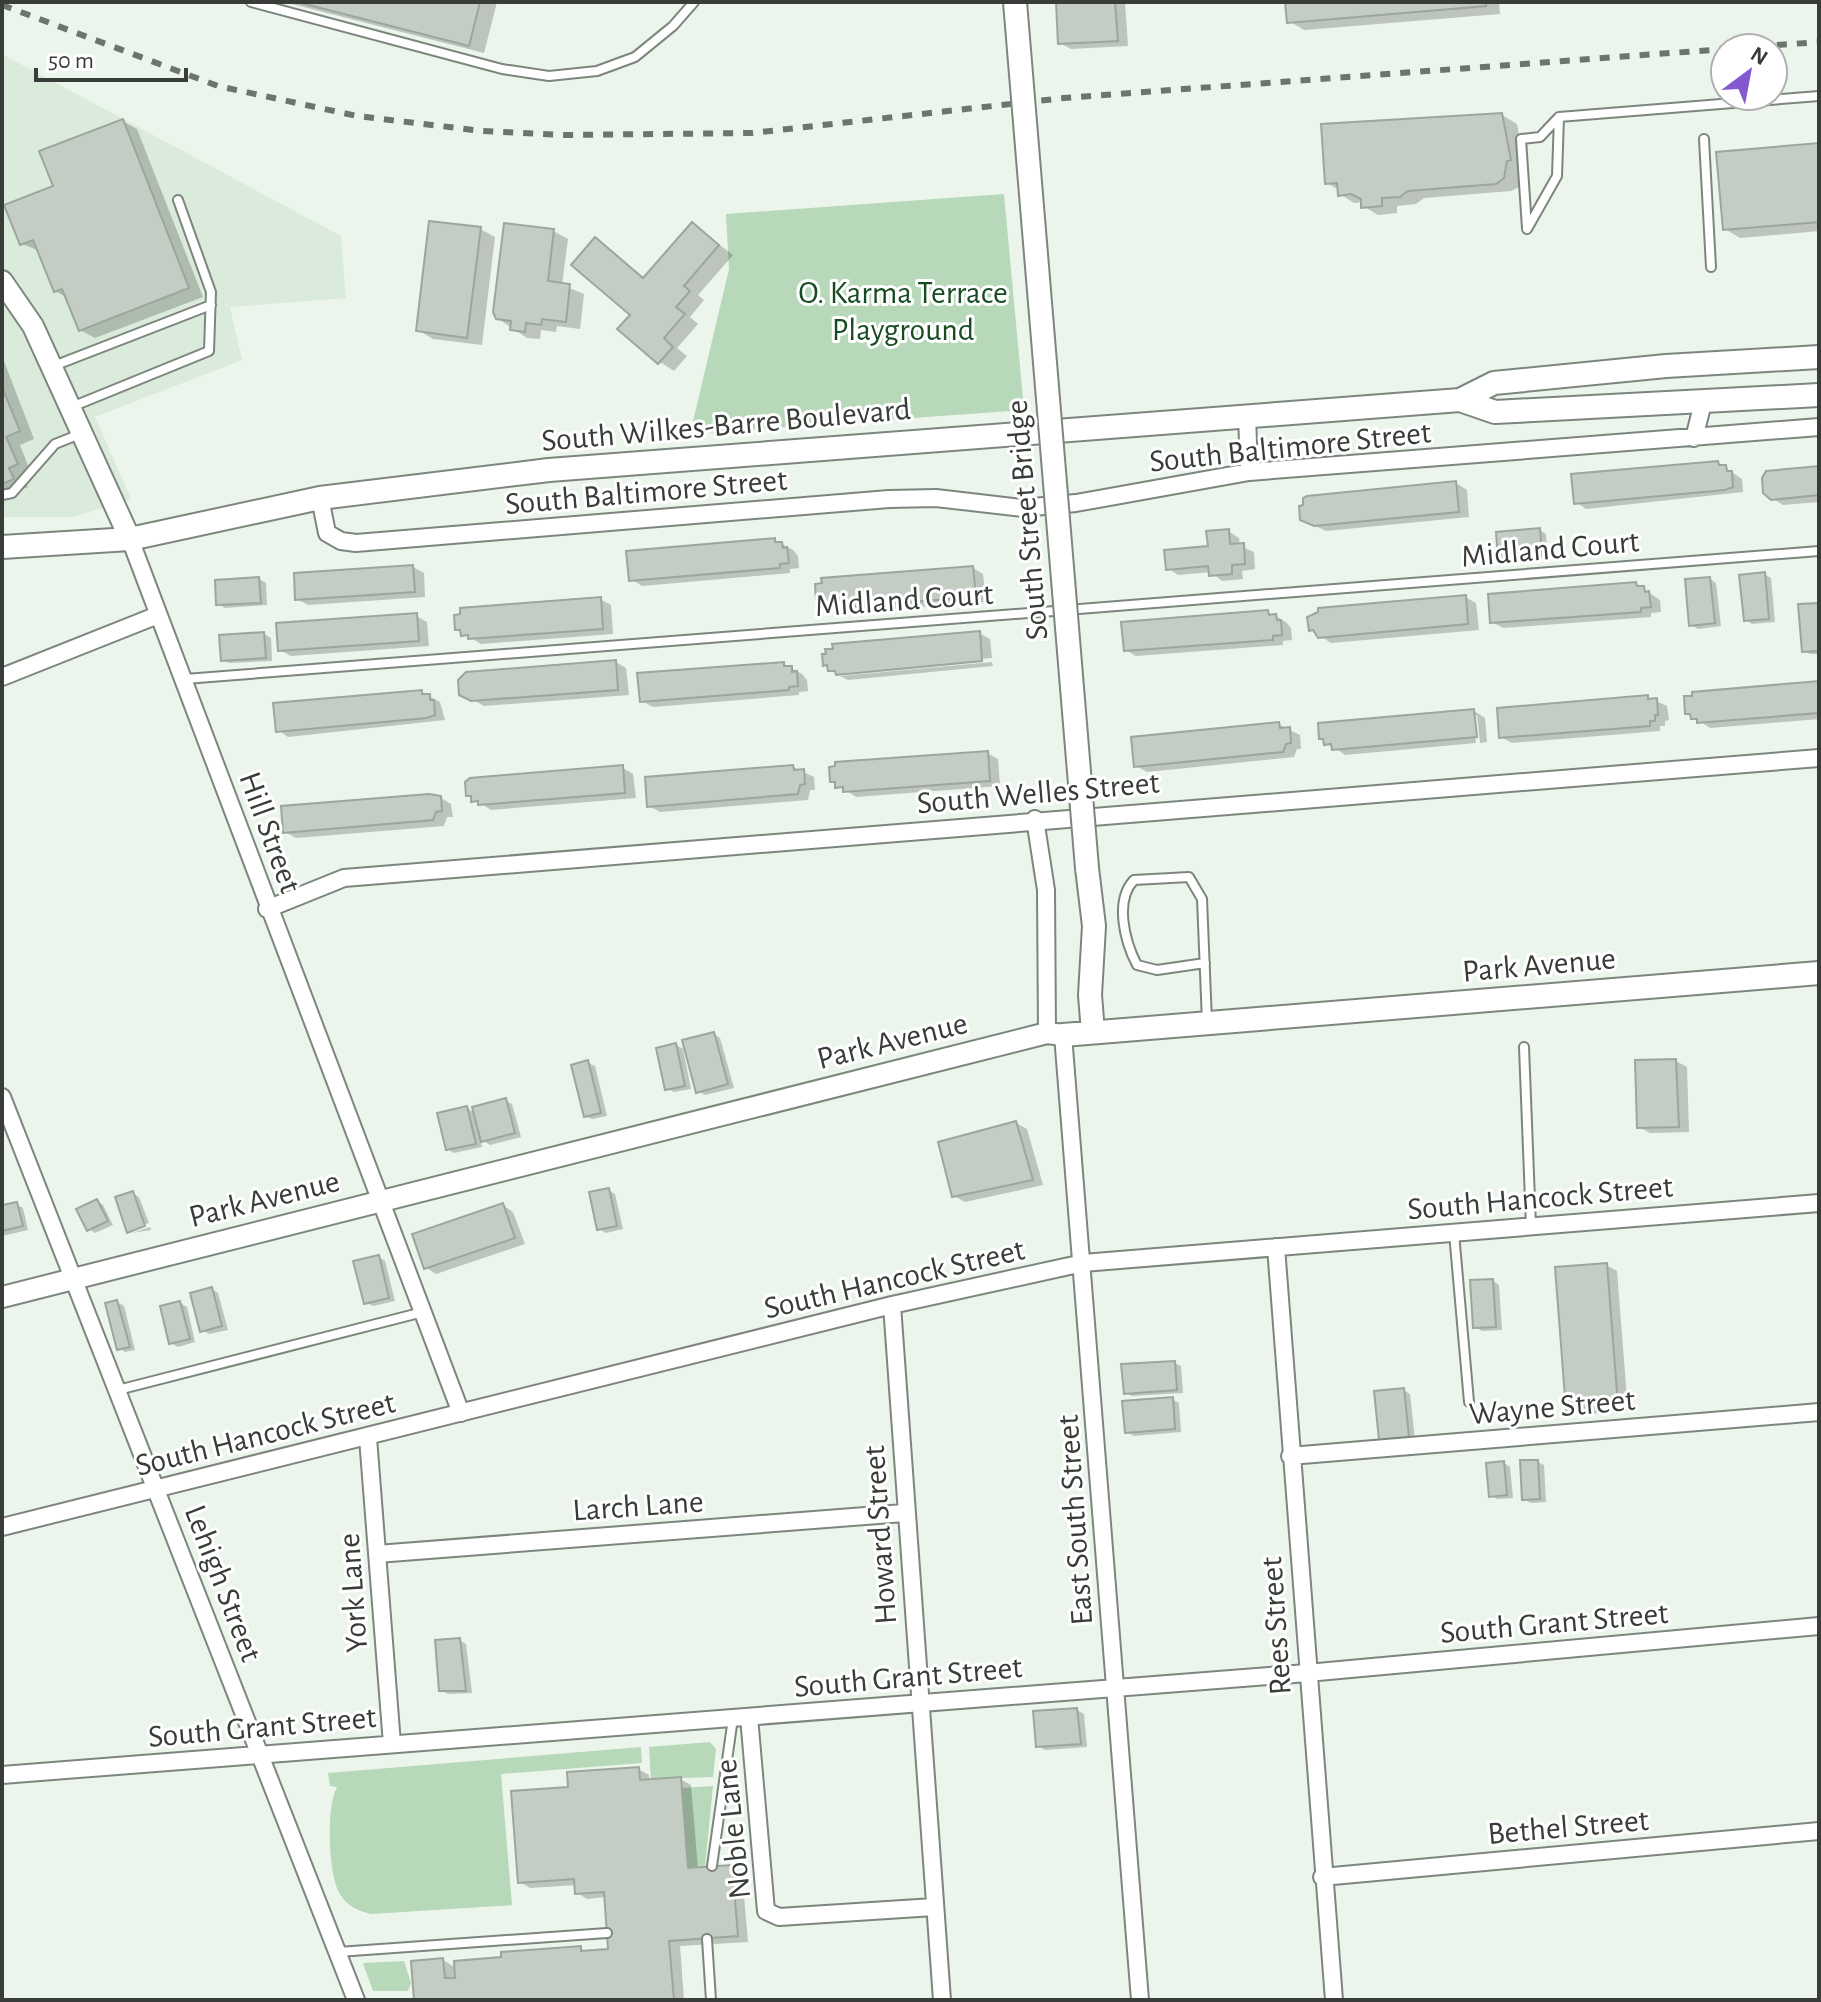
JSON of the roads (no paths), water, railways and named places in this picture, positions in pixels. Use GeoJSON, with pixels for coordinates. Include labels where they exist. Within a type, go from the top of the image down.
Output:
{"type":"FeatureCollection","features":[{"type":"Feature","properties":{"kind":"main road","name":"South Street Bridge"},"geometry":{"type":"LineString","coordinates":[[1015,2],[1094,926],[1090,995],[1093,1032]]}},
{"type":"Feature","properties":{"kind":"main road","name":"South Wilkes-Barre Boulevard"},"geometry":{"type":"LineString","coordinates":[[2,547],[130,539],[320,498],[549,470],[1460,400],[1494,383],[1666,366],[1819,357]]}},
{"type":"Feature","properties":{"kind":"main road","name":"South Wilkes-Barre Boulevard"},"geometry":{"type":"LineString","coordinates":[[1460,400],[1495,412],[1819,395]]}},
{"type":"Feature","properties":{"kind":"main road","name":"Park Avenue"},"geometry":{"type":"LineString","coordinates":[[1055,1034],[1819,973]]}},
{"type":"Feature","properties":{"kind":"street","name":"Hill Street"},"geometry":{"type":"LineString","coordinates":[[2,281],[33,326],[130,539],[185,679],[267,909],[461,1413]]}},
{"type":"Feature","properties":{"kind":"street"},"geometry":{"type":"LineString","coordinates":[[1694,438],[1704,399]]}},
{"type":"Feature","properties":{"kind":"street"},"geometry":{"type":"LineString","coordinates":[[1247,415],[1249,472]]}},
{"type":"Feature","properties":{"kind":"street","name":"South Baltimore Street"},"geometry":{"type":"LineString","coordinates":[[320,498],[327,533],[341,541],[356,543],[889,499],[936,498],[1022,508],[1076,503],[1249,472],[1819,427]]}},
{"type":"Feature","properties":{"kind":"street"},"geometry":{"type":"LineString","coordinates":[[2,677],[158,615]]}},
{"type":"Feature","properties":{"kind":"street","name":"South Welles Street"},"geometry":{"type":"LineString","coordinates":[[267,909],[344,878],[1035,819],[1819,758]]}},
{"type":"Feature","properties":{"kind":"street","name":"East South Street"},"geometry":{"type":"LineString","coordinates":[[1035,819],[1046,890],[1055,1034],[1083,1263],[1140,2000]]}},
{"type":"Feature","properties":{"kind":"street","name":"Park Avenue"},"geometry":{"type":"LineString","coordinates":[[2,1297],[1055,1034]]}},
{"type":"Feature","properties":{"kind":"street","name":"Lehigh Street"},"geometry":{"type":"LineString","coordinates":[[4,1108],[158,1489],[258,1754],[356,2000]]}},
{"type":"Feature","properties":{"kind":"street","name":"South Hancock Street"},"geometry":{"type":"LineString","coordinates":[[2,1527],[892,1305],[1083,1263],[1819,1203]]}},
{"type":"Feature","properties":{"kind":"street","name":"Rees Street"},"geometry":{"type":"LineString","coordinates":[[1276,1247],[1322,1877],[1334,2000]]}},
{"type":"Feature","properties":{"kind":"street","name":"Howard Street"},"geometry":{"type":"LineString","coordinates":[[892,1305],[904,1513],[942,2000]]}},
{"type":"Feature","properties":{"kind":"street","name":"Wayne Street"},"geometry":{"type":"LineString","coordinates":[[1290,1456],[1819,1412]]}},
{"type":"Feature","properties":{"kind":"street","name":"York Lane"},"geometry":{"type":"LineString","coordinates":[[368,1438],[392,1744]]}},
{"type":"Feature","properties":{"kind":"street","name":"Larch Lane"},"geometry":{"type":"LineString","coordinates":[[377,1554],[904,1513]]}},
{"type":"Feature","properties":{"kind":"street","name":"South Grant Street"},"geometry":{"type":"LineString","coordinates":[[2,1775],[1307,1673],[1819,1626]]}},
{"type":"Feature","properties":{"kind":"street","name":"Noble Lane"},"geometry":{"type":"LineString","coordinates":[[741,1718],[766,1911],[779,1917],[934,1907]]}},
{"type":"Feature","properties":{"kind":"street","name":"Bethel Street"},"geometry":{"type":"LineString","coordinates":[[1322,1877],[1819,1831]]}},
{"type":"Feature","properties":{"kind":"lane"},"geometry":{"type":"LineString","coordinates":[[251,2],[502,69],[549,76],[597,71],[635,57],[673,26],[694,2]]}},
{"type":"Feature","properties":{"kind":"lane"},"geometry":{"type":"LineString","coordinates":[[1559,117],[1557,176],[1527,229],[1521,139],[1540,137],[1559,117],[1819,96]]}},
{"type":"Feature","properties":{"kind":"lane"},"geometry":{"type":"LineString","coordinates":[[1704,139],[1711,267]]}},
{"type":"Feature","properties":{"kind":"lane"},"geometry":{"type":"LineString","coordinates":[[69,408],[209,351],[211,292],[178,200]]}},
{"type":"Feature","properties":{"kind":"lane"},"geometry":{"type":"LineString","coordinates":[[50,367],[211,305]]}},
{"type":"Feature","properties":{"kind":"lane"},"geometry":{"type":"LineString","coordinates":[[2,495],[12,493],[55,444],[80,434]]}},
{"type":"Feature","properties":{"kind":"lane","name":"Midland Court"},"geometry":{"type":"LineString","coordinates":[[185,679],[1819,551]]}},
{"type":"Feature","properties":{"kind":"lane"},"geometry":{"type":"LineString","coordinates":[[1205,963],[1157,970],[1137,965],[1127,946],[1124,907],[1125,890],[1134,880],[1189,877],[1202,899],[1205,963],[1207,1023]]}},
{"type":"Feature","properties":{"kind":"lane"},"geometry":{"type":"LineString","coordinates":[[1524,1047],[1531,1226]]}},
{"type":"Feature","properties":{"kind":"lane"},"geometry":{"type":"LineString","coordinates":[[1454,1232],[1469,1402]]}},
{"type":"Feature","properties":{"kind":"lane"},"geometry":{"type":"LineString","coordinates":[[118,1390],[423,1312]]}},
{"type":"Feature","properties":{"kind":"lane"},"geometry":{"type":"LineString","coordinates":[[712,1866],[741,1718]]}},
{"type":"Feature","properties":{"kind":"lane"},"geometry":{"type":"LineString","coordinates":[[337,1952],[607,1933]]}},
{"type":"Feature","properties":{"kind":"lane"},"geometry":{"type":"LineString","coordinates":[[707,1939],[711,2000]]}},
{"type":"Feature","properties":{"kind":"railway"},"geometry":{"type":"LineString","coordinates":[[2,5],[218,86],[357,116],[482,131],[564,135],[752,133],[1064,98],[1709,50]]}},
{"type":"Feature","properties":{"kind":"railway"},"geometry":{"type":"LineString","coordinates":[[1789,44],[1819,42]]}},
{"type":"Feature","properties":{"kind":"park label","name":"O. Karma Terrace Playground"},"geometry":{"type":"Point","coordinates":[903,310]}}]}
